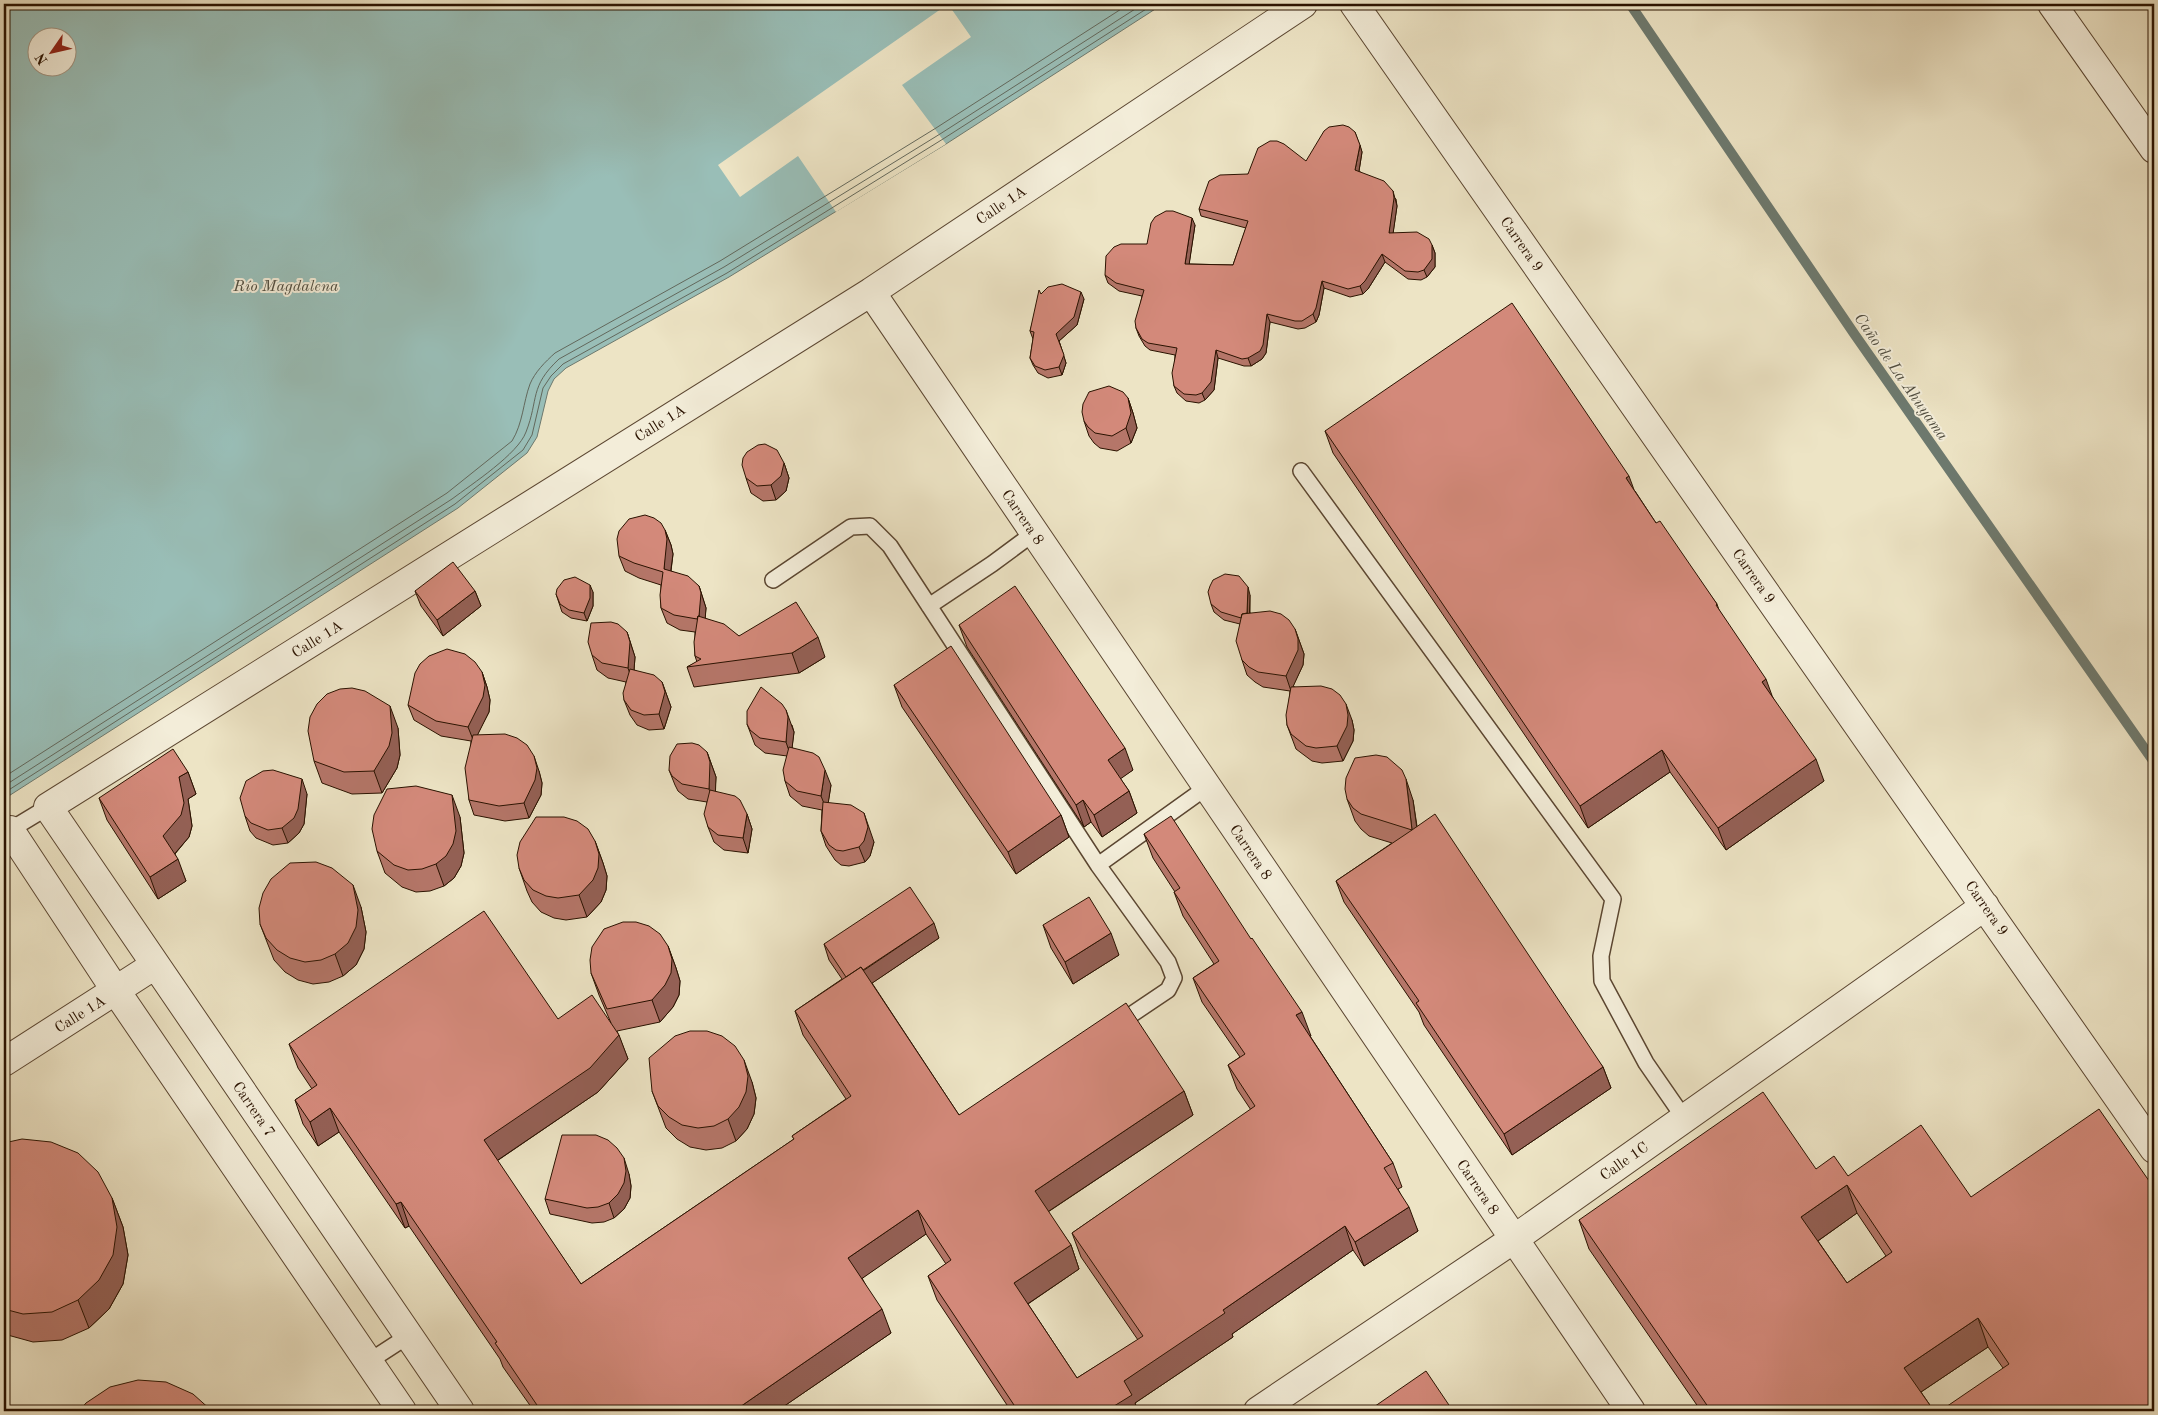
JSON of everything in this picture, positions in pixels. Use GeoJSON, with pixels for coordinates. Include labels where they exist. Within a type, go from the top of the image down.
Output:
{"type":"FeatureCollection","features":[{"type":"Feature","properties":{"kind":"street","name":"Calle 1A"},"geometry":{"type":"LineString","coordinates":[[48,807],[870,292],[1303,4]]}},
{"type":"Feature","properties":{"kind":"street","name":"Carrera 9"},"geometry":{"type":"LineString","coordinates":[[1354,4],[2154,1149]]}},
{"type":"Feature","properties":{"kind":"street"},"geometry":{"type":"LineString","coordinates":[[2052,4],[2154,149]]}},
{"type":"Feature","properties":{"kind":"street","name":"Carrera 8"},"geometry":{"type":"LineString","coordinates":[[870,292],[1631,1411]]}},
{"type":"Feature","properties":{"kind":"street","name":"Carrera 7"},"geometry":{"type":"LineString","coordinates":[[48,807],[460,1411]]}},
{"type":"Feature","properties":{"kind":"street"},"geometry":{"type":"LineString","coordinates":[[10,830],[116,991],[402,1411]]}},
{"type":"Feature","properties":{"kind":"street","name":"Calle 1C"},"geometry":{"type":"LineString","coordinates":[[1258,1411],[1514,1239],[1985,906]]}},
{"type":"Feature","properties":{"kind":"street","name":"Calle 1A"},"geometry":{"type":"LineString","coordinates":[[4,1062],[155,965]]}},
{"type":"Feature","properties":{"kind":"lane"},"geometry":{"type":"LineString","coordinates":[[1301,471],[1612,899],[1601,956],[1602,982],[1646,1063],[1684,1118]]}},
{"type":"Feature","properties":{"kind":"lane"},"geometry":{"type":"LineString","coordinates":[[773,580],[851,527],[870,526],[890,546],[1098,865],[1168,962],[1174,978],[1168,990],[1102,1034]]}},
{"type":"Feature","properties":{"kind":"lane"},"geometry":{"type":"LineString","coordinates":[[929,606],[1034,533]]}},
{"type":"Feature","properties":{"kind":"lane"},"geometry":{"type":"LineString","coordinates":[[1098,865],[1207,787]]}},
{"type":"Feature","properties":{"kind":"lane","name":"Calle 1A"},"geometry":{"type":"LineString","coordinates":[[10,830],[48,807]]}},
{"type":"Feature","properties":{"kind":"lane"},"geometry":{"type":"LineString","coordinates":[[368,1362],[408,1336]]}},
{"type":"Feature","properties":{"kind":"water","name":"Río Magdalena"},"geometry":{"type":"Polygon","coordinates":[[[4,4],[1163,4],[946,144],[729,277],[566,368],[554,379],[548,391],[537,437],[527,453],[458,508],[4,799],[4,4]]]}},
{"type":"Feature","properties":{"kind":"pier"},"geometry":{"type":"Polygon","coordinates":[[[948,4],[971,37],[902,85],[946,144],[836,212],[798,156],[740,197],[718,165],[948,4]]]}},
{"type":"Feature","properties":{"kind":"building"},"geometry":{"type":"Polygon","coordinates":[[[1343,125],[1355,132],[1360,145],[1355,170],[1384,181],[1393,191],[1394,198],[1389,233],[1417,232],[1429,239],[1432,245],[1432,259],[1424,270],[1418,272],[1405,271],[1382,254],[1360,286],[1348,289],[1322,281],[1313,314],[1302,321],[1295,321],[1267,314],[1263,345],[1260,351],[1248,358],[1242,359],[1216,350],[1211,382],[1202,393],[1196,395],[1184,394],[1174,386],[1172,373],[1177,348],[1148,343],[1142,339],[1136,328],[1135,321],[1144,290],[1116,283],[1105,275],[1106,256],[1114,247],[1121,244],[1147,244],[1151,223],[1155,217],[1166,211],[1173,211],[1192,218],[1185,264],[1233,265],[1248,221],[1199,209],[1209,181],[1220,175],[1248,174],[1258,148],[1270,141],[1284,144],[1306,161],[1324,131],[1329,127],[1343,125]]]}},
{"type":"Feature","properties":{"kind":"building"},"geometry":{"type":"Polygon","coordinates":[[[1062,284],[1081,292],[1074,317],[1056,334],[1064,355],[1059,367],[1045,370],[1035,366],[1030,358],[1034,332],[1030,331],[1039,290],[1041,294],[1048,287],[1062,284]]]}},
{"type":"Feature","properties":{"kind":"building"},"geometry":{"type":"Polygon","coordinates":[[[1512,303],[1629,476],[1626,478],[1656,523],[1660,521],[1717,604],[1766,679],[1762,682],[1816,759],[1718,828],[1662,750],[1580,806],[1325,431],[1512,303]]]}},
{"type":"Feature","properties":{"kind":"building"},"geometry":{"type":"Polygon","coordinates":[[[1109,386],[1123,392],[1128,398],[1131,413],[1126,428],[1112,436],[1095,433],[1084,421],[1082,412],[1083,404],[1089,392],[1109,386]]]}},
{"type":"Feature","properties":{"kind":"building"},"geometry":{"type":"Polygon","coordinates":[[[765,444],[777,450],[784,463],[781,476],[771,485],[757,486],[746,478],[742,465],[743,458],[747,452],[758,445],[765,444]]]}},
{"type":"Feature","properties":{"kind":"building"},"geometry":{"type":"Polygon","coordinates":[[[645,515],[661,523],[665,530],[667,539],[664,569],[688,576],[699,586],[701,593],[699,616],[697,619],[674,615],[661,608],[660,595],[663,572],[619,556],[617,539],[619,531],[629,519],[645,515]]]}},
{"type":"Feature","properties":{"kind":"building"},"geometry":{"type":"Polygon","coordinates":[[[453,562],[475,591],[437,620],[415,591],[453,562]]]}},
{"type":"Feature","properties":{"kind":"building"},"geometry":{"type":"Polygon","coordinates":[[[1225,574],[1239,576],[1248,587],[1247,613],[1242,614],[1241,618],[1221,612],[1211,604],[1208,592],[1210,586],[1213,580],[1225,574]]]}},
{"type":"Feature","properties":{"kind":"building"},"geometry":{"type":"Polygon","coordinates":[[[575,577],[590,585],[590,598],[584,613],[569,610],[560,604],[556,594],[557,589],[564,580],[575,577]]]}},
{"type":"Feature","properties":{"kind":"building"},"geometry":{"type":"Polygon","coordinates":[[[1015,586],[1125,748],[1108,760],[1129,791],[1094,815],[1083,800],[1076,805],[959,625],[1015,586]]]}},
{"type":"Feature","properties":{"kind":"building"},"geometry":{"type":"Polygon","coordinates":[[[796,602],[818,637],[792,653],[687,667],[701,659],[695,656],[694,642],[698,616],[724,624],[739,636],[796,602]]]}},
{"type":"Feature","properties":{"kind":"building"},"geometry":{"type":"Polygon","coordinates":[[[1270,611],[1281,614],[1289,620],[1295,629],[1298,639],[1298,650],[1286,676],[1258,672],[1249,667],[1242,660],[1236,641],[1242,614],[1270,611]]]}},
{"type":"Feature","properties":{"kind":"building"},"geometry":{"type":"Polygon","coordinates":[[[611,622],[618,624],[627,632],[630,642],[628,668],[602,663],[592,655],[588,642],[591,623],[611,622]]]}},
{"type":"Feature","properties":{"kind":"building"},"geometry":{"type":"Polygon","coordinates":[[[951,646],[1061,815],[1008,852],[894,685],[951,646]]]}},
{"type":"Feature","properties":{"kind":"building"},"geometry":{"type":"Polygon","coordinates":[[[447,649],[465,654],[475,662],[482,672],[485,685],[483,697],[468,727],[436,721],[408,705],[415,673],[420,664],[429,656],[447,649]]]}},
{"type":"Feature","properties":{"kind":"building"},"geometry":{"type":"Polygon","coordinates":[[[630,669],[654,675],[662,682],[665,692],[659,714],[644,715],[631,710],[624,700],[623,693],[630,669]]]}},
{"type":"Feature","properties":{"kind":"building"},"geometry":{"type":"Polygon","coordinates":[[[1321,686],[1332,689],[1340,695],[1346,704],[1348,715],[1347,726],[1337,746],[1316,748],[1306,746],[1291,734],[1287,725],[1286,715],[1291,687],[1321,686]]]}},
{"type":"Feature","properties":{"kind":"building"},"geometry":{"type":"Polygon","coordinates":[[[761,687],[782,704],[786,710],[788,717],[786,742],[760,738],[750,730],[747,724],[747,711],[761,687]]]}},
{"type":"Feature","properties":{"kind":"building"},"geometry":{"type":"Polygon","coordinates":[[[352,688],[365,691],[390,706],[392,733],[389,746],[374,771],[344,772],[314,761],[308,731],[310,717],[317,704],[327,694],[340,689],[352,688]]]}},
{"type":"Feature","properties":{"kind":"building"},"geometry":{"type":"Polygon","coordinates":[[[505,734],[517,738],[527,745],[534,756],[537,768],[535,780],[524,803],[499,806],[469,800],[465,768],[473,735],[505,734]]]}},
{"type":"Feature","properties":{"kind":"building"},"geometry":{"type":"Polygon","coordinates":[[[692,743],[699,745],[707,752],[710,762],[709,789],[682,784],[672,776],[669,770],[670,756],[677,744],[692,743]]]}},
{"type":"Feature","properties":{"kind":"building"},"geometry":{"type":"Polygon","coordinates":[[[789,747],[813,753],[819,757],[825,770],[821,796],[797,791],[785,781],[783,770],[789,747]]]}},
{"type":"Feature","properties":{"kind":"building"},"geometry":{"type":"Polygon","coordinates":[[[173,749],[188,772],[179,777],[184,803],[181,815],[163,836],[178,859],[150,877],[99,798],[173,749]]]}},
{"type":"Feature","properties":{"kind":"building"},"geometry":{"type":"Polygon","coordinates":[[[1376,755],[1387,757],[1402,770],[1406,779],[1412,830],[1361,814],[1353,808],[1347,799],[1345,789],[1346,778],[1355,758],[1376,755]]]}},
{"type":"Feature","properties":{"kind":"building"},"geometry":{"type":"Polygon","coordinates":[[[273,770],[302,779],[298,809],[294,818],[282,828],[268,830],[251,823],[245,816],[240,798],[246,781],[263,771],[273,770]]]}},
{"type":"Feature","properties":{"kind":"building"},"geometry":{"type":"Polygon","coordinates":[[[416,786],[452,795],[456,831],[453,844],[446,856],[436,864],[422,869],[408,870],[394,865],[377,851],[372,829],[374,815],[387,789],[416,786]]]}},
{"type":"Feature","properties":{"kind":"building"},"geometry":{"type":"Polygon","coordinates":[[[710,790],[735,796],[740,800],[747,814],[743,838],[718,835],[708,827],[704,814],[710,790]]]}},
{"type":"Feature","properties":{"kind":"building"},"geometry":{"type":"Polygon","coordinates":[[[823,802],[851,805],[864,813],[868,827],[864,841],[859,847],[843,851],[836,850],[829,845],[821,831],[823,802]]]}},
{"type":"Feature","properties":{"kind":"building"},"geometry":{"type":"Polygon","coordinates":[[[1435,814],[1603,1067],[1504,1134],[1416,1003],[1419,1001],[1336,881],[1435,814]]]}},
{"type":"Feature","properties":{"kind":"building"},"geometry":{"type":"Polygon","coordinates":[[[1171,816],[1251,939],[1302,1012],[1296,1015],[1393,1163],[1384,1168],[1409,1207],[1355,1242],[1345,1226],[1223,1310],[1225,1313],[1124,1381],[1132,1395],[1106,1411],[1018,1411],[928,1276],[951,1260],[918,1210],[848,1258],[882,1309],[734,1411],[541,1411],[495,1343],[497,1342],[401,1202],[396,1204],[330,1108],[310,1122],[295,1100],[317,1085],[289,1044],[484,911],[558,1019],[592,995],[619,1035],[590,1068],[484,1140],[581,1284],[794,1139],[792,1136],[851,1096],[795,1011],[861,967],[959,1115],[1126,1003],[1184,1091],[1035,1191],[1071,1245],[1014,1283],[1077,1378],[1143,1336],[1072,1233],[1255,1106],[1228,1065],[1245,1054],[1193,978],[1219,961],[1174,892],[1180,888],[1144,834],[1171,816]]]}},
{"type":"Feature","properties":{"kind":"building"},"geometry":{"type":"Polygon","coordinates":[[[536,817],[564,817],[577,821],[588,829],[595,841],[599,854],[598,868],[593,880],[579,895],[558,898],[546,896],[533,890],[524,880],[519,868],[517,855],[520,842],[536,817]]]}},
{"type":"Feature","properties":{"kind":"building"},"geometry":{"type":"Polygon","coordinates":[[[316,862],[332,868],[353,885],[358,910],[356,927],[348,943],[335,954],[321,960],[305,962],[290,958],[277,950],[266,938],[260,924],[259,908],[263,893],[271,879],[290,863],[316,862]]]}},
{"type":"Feature","properties":{"kind":"building"},"geometry":{"type":"Polygon","coordinates":[[[910,887],[934,923],[863,970],[861,967],[846,977],[824,944],[910,887]]]}},
{"type":"Feature","properties":{"kind":"building"},"geometry":{"type":"Polygon","coordinates":[[[1089,897],[1111,933],[1065,962],[1043,925],[1089,897]]]}},
{"type":"Feature","properties":{"kind":"building"},"geometry":{"type":"Polygon","coordinates":[[[623,922],[636,922],[649,926],[660,934],[668,946],[672,959],[671,973],[665,985],[652,1000],[607,1009],[591,973],[592,947],[604,929],[623,922]]]}},
{"type":"Feature","properties":{"kind":"building"},"geometry":{"type":"Polygon","coordinates":[[[690,1031],[707,1031],[722,1036],[735,1046],[744,1060],[748,1076],[746,1092],[739,1107],[728,1119],[714,1126],[698,1128],[682,1125],[669,1117],[658,1106],[652,1091],[649,1058],[675,1036],[690,1031]]]}},
{"type":"Feature","properties":{"kind":"building"},"geometry":{"type":"Polygon","coordinates":[[[1763,1092],[1816,1169],[1834,1156],[1848,1176],[1921,1125],[1971,1197],[2099,1109],[2154,1188],[2154,1411],[1940,1411],[2009,1364],[1978,1318],[1904,1368],[1934,1411],[1711,1411],[1579,1220],[1763,1092]],[[1847,1185],[1801,1217],[1847,1283],[1892,1252],[1847,1185]]]}},
{"type":"Feature","properties":{"kind":"building"},"geometry":{"type":"Polygon","coordinates":[[[562,1135],[596,1135],[608,1140],[624,1158],[626,1171],[624,1183],[618,1194],[609,1203],[587,1208],[545,1199],[562,1135]]]}},
{"type":"Feature","properties":{"kind":"building"},"geometry":{"type":"Polygon","coordinates":[[[22,1139],[51,1142],[78,1153],[98,1172],[112,1198],[117,1227],[113,1255],[99,1280],[78,1300],[52,1312],[23,1314],[4,1309],[4,1143],[22,1139]]]}},
{"type":"Feature","properties":{"kind":"building"},"geometry":{"type":"Polygon","coordinates":[[[1426,1371],[1453,1411],[1368,1411],[1426,1371]]]}},
{"type":"Feature","properties":{"kind":"building"},"geometry":{"type":"Polygon","coordinates":[[[138,1380],[166,1382],[193,1394],[212,1411],[79,1411],[86,1403],[110,1387],[138,1380]]]}},
{"type":"Feature","properties":{"kind":"waterway","name":"Caño de La Ahuyama"},"geometry":{"type":"LineString","coordinates":[[1630,4],[1855,335],[2154,762]]}}]}
